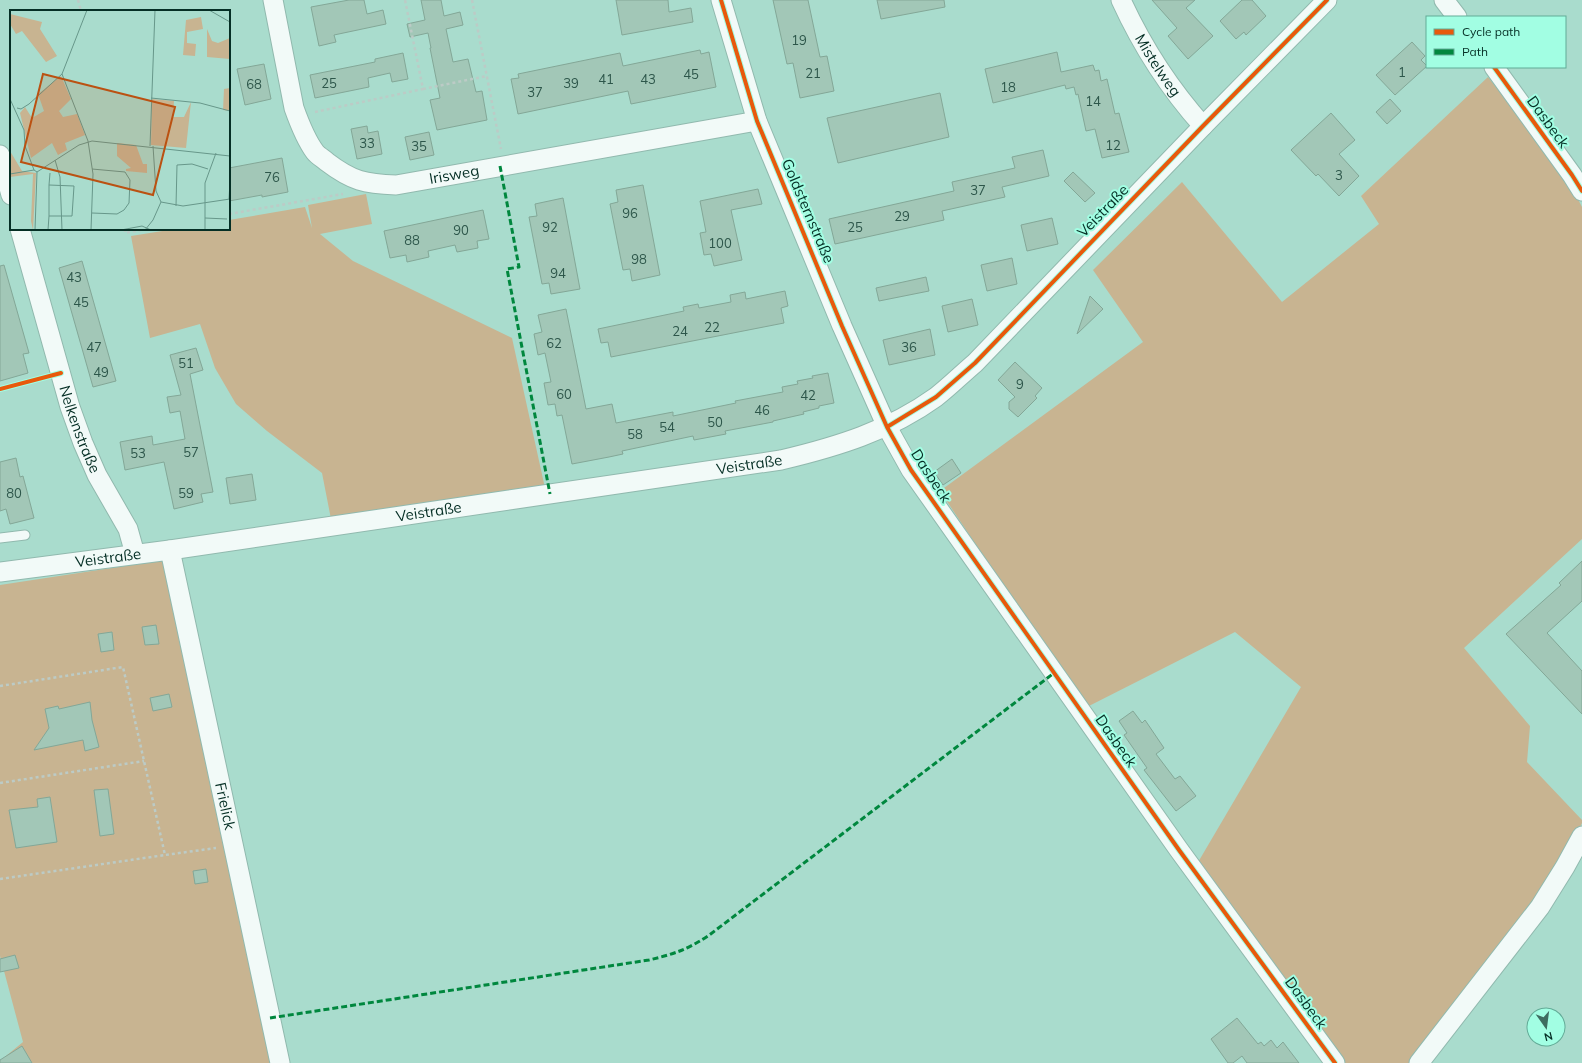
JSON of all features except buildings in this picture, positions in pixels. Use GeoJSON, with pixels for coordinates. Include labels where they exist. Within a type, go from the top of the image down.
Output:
{"type":"FeatureCollection","features":[{"type":"Feature","properties":{"kind":"street","name":"Irisweg"},"geometry":{"type":"LineString","coordinates":[[274,0],[294,108],[297,116],[316,153],[334,167],[356,180],[376,184],[396,185],[757,121]]}},
{"type":"Feature","properties":{"kind":"street","name":"Goldsternstraße"},"geometry":{"type":"LineString","coordinates":[[721,0],[757,121],[842,326],[887,426]]}},
{"type":"Feature","properties":{"kind":"street","name":"Mistelweg"},"geometry":{"type":"LineString","coordinates":[[1121,0],[1130,21],[1153,61],[1169,84],[1203,126]]}},
{"type":"Feature","properties":{"kind":"street","name":"Veistraße"},"geometry":{"type":"LineString","coordinates":[[0,572],[170,550],[781,460],[839,445],[887,426],[936,397],[974,362],[1327,0]]}},
{"type":"Feature","properties":{"kind":"street"},"geometry":{"type":"LineString","coordinates":[[1444,0],[1456,16]]}},
{"type":"Feature","properties":{"kind":"street","name":"Dasbeck"},"geometry":{"type":"LineString","coordinates":[[1495,68],[1572,174],[1582,191]]}},
{"type":"Feature","properties":{"kind":"street"},"geometry":{"type":"LineString","coordinates":[[0,155],[10,191]]}},
{"type":"Feature","properties":{"kind":"street","name":"Nelkenstraße"},"geometry":{"type":"LineString","coordinates":[[20,230],[70,407],[97,475],[128,529],[135,554]]}},
{"type":"Feature","properties":{"kind":"street","name":"Dasbeck"},"geometry":{"type":"LineString","coordinates":[[887,426],[911,470],[1013,616],[1179,850],[1335,1063]]}},
{"type":"Feature","properties":{"kind":"street","name":"Frielick"},"geometry":{"type":"LineString","coordinates":[[170,550],[280,1063]]}},
{"type":"Feature","properties":{"kind":"street"},"geometry":{"type":"LineString","coordinates":[[1419,1063],[1540,907],[1582,836]]}},
{"type":"Feature","properties":{"kind":"lane"},"geometry":{"type":"LineString","coordinates":[[0,538],[25,535]]}},
{"type":"Feature","properties":{"kind":"path"},"geometry":{"type":"LineString","coordinates":[[78,0],[81,10]]}},
{"type":"Feature","properties":{"kind":"path"},"geometry":{"type":"LineString","coordinates":[[405,0],[423,89]]}},
{"type":"Feature","properties":{"kind":"path"},"geometry":{"type":"LineString","coordinates":[[472,0],[505,165]]}},
{"type":"Feature","properties":{"kind":"path"},"geometry":{"type":"LineString","coordinates":[[297,116],[487,76]]}},
{"type":"Feature","properties":{"kind":"path"},"geometry":{"type":"LineString","coordinates":[[230,214],[346,193],[356,180]]}},
{"type":"Feature","properties":{"kind":"path"},"geometry":{"type":"LineString","coordinates":[[125,230],[125,233],[141,230]]}},
{"type":"Feature","properties":{"kind":"path"},"geometry":{"type":"LineString","coordinates":[[0,686],[123,667],[165,855]]}},
{"type":"Feature","properties":{"kind":"path"},"geometry":{"type":"LineString","coordinates":[[0,783],[144,761]]}},
{"type":"Feature","properties":{"kind":"path"},"geometry":{"type":"LineString","coordinates":[[0,878],[233,846]]}},
{"type":"Feature","properties":{"kind":"shaded area"},"geometry":{"type":"Polygon","coordinates":[[[1488,77],[1566,176],[1582,207],[1582,539],[1464,648],[1530,726],[1527,762],[1582,820],[1582,823],[1562,864],[1414,1063],[1343,1063],[1197,864],[1301,687],[1235,632],[1085,708],[940,491],[1143,342],[1093,270],[1182,182],[1282,302],[1379,224],[1361,196],[1488,77]]]}},
{"type":"Feature","properties":{"kind":"shaded area"},"geometry":{"type":"Polygon","coordinates":[[[366,194],[372,224],[320,234],[353,261],[512,338],[545,488],[331,519],[322,473],[267,431],[236,404],[215,368],[200,324],[150,338],[131,236],[169,230],[230,230],[230,220],[305,207],[312,228],[308,205],[366,194]]]}},
{"type":"Feature","properties":{"kind":"shaded area"},"geometry":{"type":"Polygon","coordinates":[[[164,560],[274,1063],[8,1063],[6,1056],[23,1042],[0,956],[0,585],[164,560]]]}},
{"type":"Feature","properties":{"kind":"marked path"},"geometry":{"type":"LineString","coordinates":[[500,166],[519,267],[507,269],[550,494]]}},
{"type":"Feature","properties":{"kind":"marked path"},"geometry":{"type":"LineString","coordinates":[[270,1018],[649,960],[693,945],[708,936],[1054,673]]}},
{"type":"Feature","properties":{"kind":"cycle path"},"geometry":{"type":"LineString","coordinates":[[721,0],[757,121],[842,326],[887,427],[911,470],[1179,850],[1335,1063]]}},
{"type":"Feature","properties":{"kind":"cycle path"},"geometry":{"type":"LineString","coordinates":[[887,427],[936,397],[975,363],[1203,126],[1327,0]]}},
{"type":"Feature","properties":{"kind":"cycle path"},"geometry":{"type":"LineString","coordinates":[[1495,68],[1582,191]]}},
{"type":"Feature","properties":{"kind":"cycle path"},"geometry":{"type":"LineString","coordinates":[[0,389],[61,373]]}}]}
